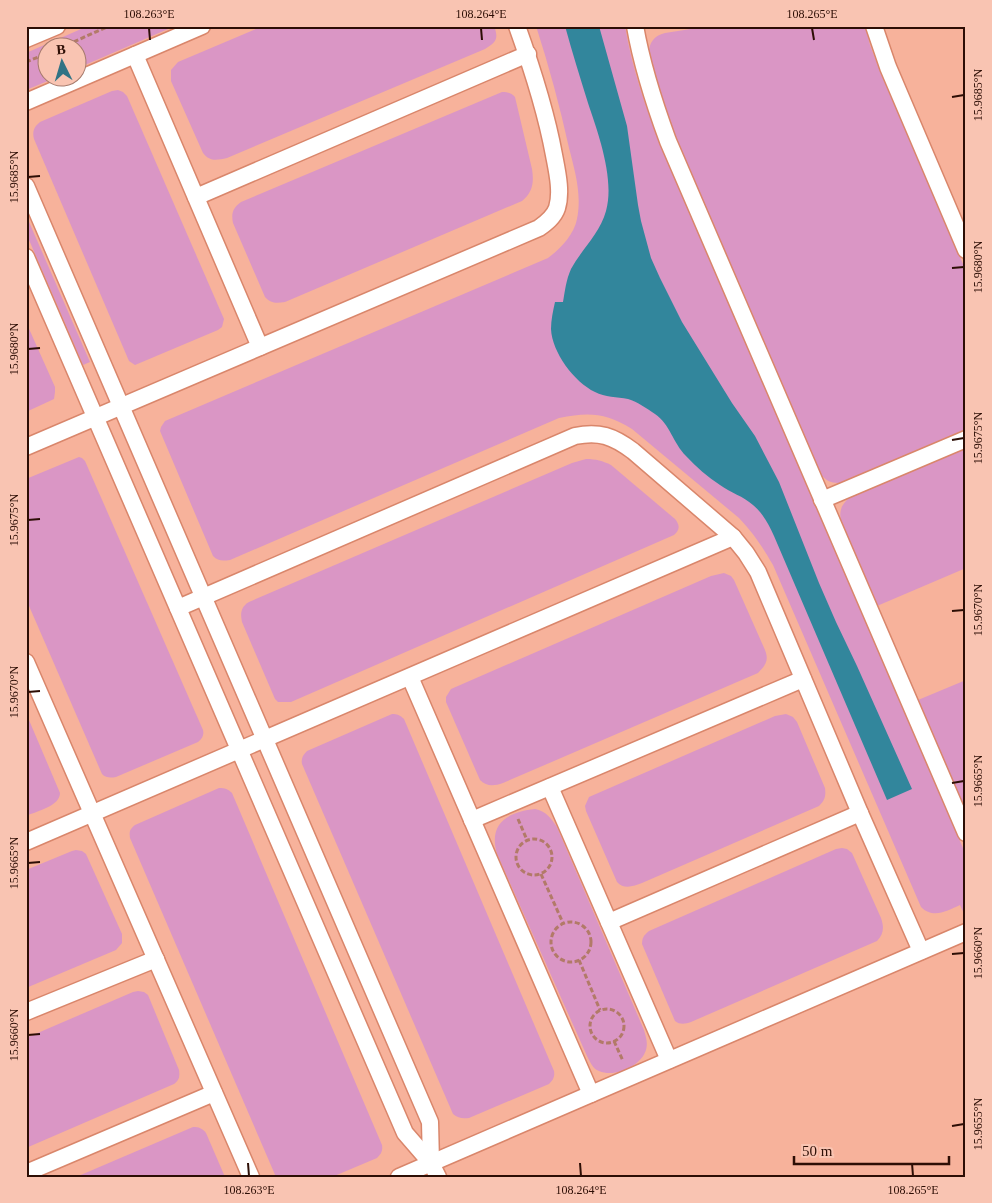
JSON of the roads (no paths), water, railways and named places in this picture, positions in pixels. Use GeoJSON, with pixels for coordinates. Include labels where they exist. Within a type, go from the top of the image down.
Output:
{"type":"FeatureCollection","features":[{"type":"Feature","properties":{"kind":"street"},"geometry":{"type":"LineString","coordinates":[[26,102],[202,26]]}},
{"type":"Feature","properties":{"kind":"street"},"geometry":{"type":"LineString","coordinates":[[26,447],[539,228],[546,223],[552,217],[558,204],[557,175],[551,138],[528,54],[517,26]]}},
{"type":"Feature","properties":{"kind":"street"},"geometry":{"type":"LineString","coordinates":[[874,26],[888,67],[966,250]]}},
{"type":"Feature","properties":{"kind":"street"},"geometry":{"type":"LineString","coordinates":[[640,27],[640,55],[668,141],[966,833]]}},
{"type":"Feature","properties":{"kind":"street"},"geometry":{"type":"LineString","coordinates":[[26,39],[62,31]]}},
{"type":"Feature","properties":{"kind":"street"},"geometry":{"type":"LineString","coordinates":[[196,197],[528,54]]}},
{"type":"Feature","properties":{"kind":"street"},"geometry":{"type":"LineString","coordinates":[[135,55],[260,347]]}},
{"type":"Feature","properties":{"kind":"street"},"geometry":{"type":"LineString","coordinates":[[26,186],[430,1122],[435,1170]]}},
{"type":"Feature","properties":{"kind":"street"},"geometry":{"type":"LineString","coordinates":[[28,263],[405,1132],[435,1170]]}},
{"type":"Feature","properties":{"kind":"street"},"geometry":{"type":"LineString","coordinates":[[178,608],[575,436],[587,433],[600,434],[612,438],[623,444],[717,522],[733,537],[758,572],[860,813],[921,951]]}},
{"type":"Feature","properties":{"kind":"street"},"geometry":{"type":"LineString","coordinates":[[822,500],[966,439]]}},
{"type":"Feature","properties":{"kind":"street"},"geometry":{"type":"LineString","coordinates":[[26,842],[733,537]]}},
{"type":"Feature","properties":{"kind":"street"},"geometry":{"type":"LineString","coordinates":[[27,668],[93,814],[251,1177]]}},
{"type":"Feature","properties":{"kind":"street"},"geometry":{"type":"LineString","coordinates":[[410,677],[591,1094]]}},
{"type":"Feature","properties":{"kind":"street"},"geometry":{"type":"LineString","coordinates":[[472,820],[803,679]]}},
{"type":"Feature","properties":{"kind":"street"},"geometry":{"type":"LineString","coordinates":[[550,787],[669,1060]]}},
{"type":"Feature","properties":{"kind":"street"},"geometry":{"type":"LineString","coordinates":[[609,922],[860,813]]}},
{"type":"Feature","properties":{"kind":"street"},"geometry":{"type":"LineString","coordinates":[[399,1177],[435,1170],[591,1094],[966,932]]}},
{"type":"Feature","properties":{"kind":"street"},"geometry":{"type":"LineString","coordinates":[[26,1012],[156,959]]}},
{"type":"Feature","properties":{"kind":"street"},"geometry":{"type":"LineString","coordinates":[[26,1173],[214,1093]]}},
{"type":"Feature","properties":{"kind":"water"},"geometry":{"type":"Polygon","coordinates":[[[565,26],[599,26],[627,126],[638,205],[651,258],[682,322],[732,403],[755,436],[779,482],[819,583],[912,789],[887,800],[774,536],[763,515],[749,502],[720,485],[694,464],[682,451],[664,423],[655,414],[632,400],[599,394],[579,381],[572,374],[555,347],[551,329],[555,302],[563,302],[571,269],[600,227],[606,211],[608,198],[607,171],[604,156],[565,26]]]}}]}
